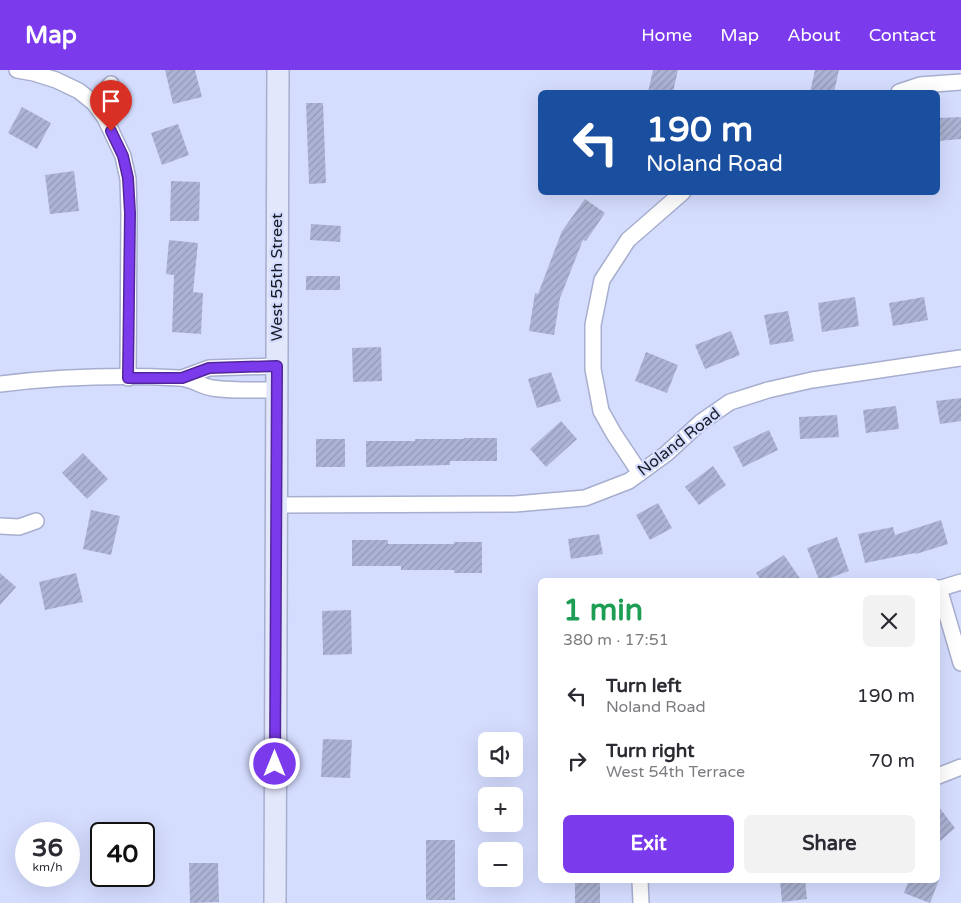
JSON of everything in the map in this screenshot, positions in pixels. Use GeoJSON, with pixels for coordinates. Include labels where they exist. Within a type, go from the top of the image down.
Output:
{"type":"FeatureCollection","features":[{"type":"Feature","properties":{"kind":"street"},"geometry":{"type":"LineString","coordinates":[[17,70],[56,80],[79,91],[94,103],[105,118],[121,150],[128,178],[130,213],[128,378]]}},
{"type":"Feature","properties":{"kind":"street","name":"West 55th Street"},"geometry":{"type":"LineString","coordinates":[[275,903],[278,70]]}},
{"type":"Feature","properties":{"kind":"street"},"geometry":{"type":"LineString","coordinates":[[904,90],[920,84],[961,82]]}},
{"type":"Feature","properties":{"kind":"street"},"geometry":{"type":"LineString","coordinates":[[94,103],[111,84]]}},
{"type":"Feature","properties":{"kind":"street"},"geometry":{"type":"LineString","coordinates":[[640,473],[614,434],[601,410],[594,369],[593,325],[602,280],[628,240],[680,195]]}},
{"type":"Feature","properties":{"kind":"street","name":"Noland Road"},"geometry":{"type":"LineString","coordinates":[[276,505],[515,504],[585,498],[629,481],[666,454],[701,422],[730,402],[768,390],[812,380],[961,358]]}},
{"type":"Feature","properties":{"kind":"street"},"geometry":{"type":"LineString","coordinates":[[182,378],[209,368],[277,366]]}},
{"type":"Feature","properties":{"kind":"street"},"geometry":{"type":"LineString","coordinates":[[0,384],[35,380],[182,378],[209,387],[229,390],[276,390]]}},
{"type":"Feature","properties":{"kind":"street"},"geometry":{"type":"LineString","coordinates":[[0,526],[19,527],[36,521]]}},
{"type":"Feature","properties":{"kind":"street"},"geometry":{"type":"LineString","coordinates":[[940,587],[961,582]]}},
{"type":"Feature","properties":{"kind":"street"},"geometry":{"type":"LineString","coordinates":[[940,594],[961,662]]}},
{"type":"Feature","properties":{"kind":"street"},"geometry":{"type":"LineString","coordinates":[[940,775],[961,767]]}},
{"type":"Feature","properties":{"kind":"street"},"geometry":{"type":"LineString","coordinates":[[640,883],[640,903]]}},
{"type":"Feature","properties":{"kind":"building"},"geometry":{"type":"Polygon","coordinates":[[[165,70],[195,70],[202,97],[173,104],[165,70]]]}},
{"type":"Feature","properties":{"kind":"building"},"geometry":{"type":"Polygon","coordinates":[[[653,70],[678,70],[673,90],[648,90],[653,70]]]}},
{"type":"Feature","properties":{"kind":"building"},"geometry":{"type":"Polygon","coordinates":[[[815,70],[839,70],[834,90],[810,90],[815,70]]]}},
{"type":"Feature","properties":{"kind":"building"},"geometry":{"type":"Polygon","coordinates":[[[306,103],[323,103],[326,183],[309,184],[306,103]]]}},
{"type":"Feature","properties":{"kind":"building"},"geometry":{"type":"Polygon","coordinates":[[[22,107],[51,123],[37,149],[8,133],[22,107]]]}},
{"type":"Feature","properties":{"kind":"building"},"geometry":{"type":"Polygon","coordinates":[[[961,117],[961,139],[940,141],[940,118],[961,117]]]}},
{"type":"Feature","properties":{"kind":"building"},"geometry":{"type":"Polygon","coordinates":[[[178,124],[189,155],[162,165],[151,133],[178,124]]]}},
{"type":"Feature","properties":{"kind":"building"},"geometry":{"type":"Polygon","coordinates":[[[74,171],[79,211],[50,214],[45,175],[74,171]]]}},
{"type":"Feature","properties":{"kind":"building"},"geometry":{"type":"Polygon","coordinates":[[[171,181],[200,182],[199,221],[170,221],[171,181]]]}},
{"type":"Feature","properties":{"kind":"building"},"geometry":{"type":"Polygon","coordinates":[[[585,199],[605,213],[586,241],[583,240],[560,298],[554,335],[529,331],[535,293],[538,294],[562,231],[585,199]]]}},
{"type":"Feature","properties":{"kind":"building"},"geometry":{"type":"Polygon","coordinates":[[[311,224],[341,226],[340,242],[310,240],[311,224]]]}},
{"type":"Feature","properties":{"kind":"building"},"geometry":{"type":"Polygon","coordinates":[[[169,240],[198,243],[193,292],[203,293],[201,334],[172,332],[174,275],[166,274],[169,240]]]}},
{"type":"Feature","properties":{"kind":"building"},"geometry":{"type":"Polygon","coordinates":[[[306,276],[340,276],[340,290],[306,290],[306,276]]]}},
{"type":"Feature","properties":{"kind":"building"},"geometry":{"type":"Polygon","coordinates":[[[855,297],[859,326],[822,332],[818,303],[855,297]]]}},
{"type":"Feature","properties":{"kind":"building"},"geometry":{"type":"Polygon","coordinates":[[[924,297],[928,320],[893,326],[889,303],[924,297]]]}},
{"type":"Feature","properties":{"kind":"building"},"geometry":{"type":"Polygon","coordinates":[[[788,311],[794,341],[770,345],[764,315],[788,311]]]}},
{"type":"Feature","properties":{"kind":"building"},"geometry":{"type":"Polygon","coordinates":[[[731,331],[740,355],[705,369],[695,345],[731,331]]]}},
{"type":"Feature","properties":{"kind":"building"},"geometry":{"type":"Polygon","coordinates":[[[381,347],[382,381],[353,382],[352,348],[381,347]]]}},
{"type":"Feature","properties":{"kind":"building"},"geometry":{"type":"Polygon","coordinates":[[[646,352],[678,365],[667,393],[635,381],[646,352]]]}},
{"type":"Feature","properties":{"kind":"building"},"geometry":{"type":"Polygon","coordinates":[[[551,372],[561,401],[537,408],[528,379],[551,372]]]}},
{"type":"Feature","properties":{"kind":"building"},"geometry":{"type":"Polygon","coordinates":[[[961,398],[961,421],[940,424],[936,401],[961,398]]]}},
{"type":"Feature","properties":{"kind":"building"},"geometry":{"type":"Polygon","coordinates":[[[896,406],[899,429],[866,433],[863,410],[896,406]]]}},
{"type":"Feature","properties":{"kind":"building"},"geometry":{"type":"Polygon","coordinates":[[[837,415],[839,437],[800,439],[799,417],[837,415]]]}},
{"type":"Feature","properties":{"kind":"building"},"geometry":{"type":"Polygon","coordinates":[[[561,421],[577,439],[546,467],[530,449],[561,421]]]}},
{"type":"Feature","properties":{"kind":"building"},"geometry":{"type":"Polygon","coordinates":[[[769,430],[778,450],[743,467],[733,447],[769,430]]]}},
{"type":"Feature","properties":{"kind":"building"},"geometry":{"type":"Polygon","coordinates":[[[497,438],[497,461],[450,461],[450,465],[366,467],[366,441],[497,438]]]}},
{"type":"Feature","properties":{"kind":"building"},"geometry":{"type":"Polygon","coordinates":[[[316,439],[345,439],[345,467],[316,467],[316,439]]]}},
{"type":"Feature","properties":{"kind":"building"},"geometry":{"type":"Polygon","coordinates":[[[83,453],[108,479],[87,499],[62,473],[83,453]]]}},
{"type":"Feature","properties":{"kind":"building"},"geometry":{"type":"Polygon","coordinates":[[[713,466],[726,485],[699,505],[685,487],[713,466]]]}},
{"type":"Feature","properties":{"kind":"building"},"geometry":{"type":"Polygon","coordinates":[[[658,503],[672,528],[650,540],[636,515],[658,503]]]}},
{"type":"Feature","properties":{"kind":"building"},"geometry":{"type":"Polygon","coordinates":[[[91,510],[120,516],[111,555],[83,549],[91,510]]]}},
{"type":"Feature","properties":{"kind":"building"},"geometry":{"type":"Polygon","coordinates":[[[941,520],[948,544],[916,554],[865,563],[858,534],[893,527],[895,535],[941,520]]]}},
{"type":"Feature","properties":{"kind":"building"},"geometry":{"type":"Polygon","coordinates":[[[599,534],[603,554],[571,559],[568,539],[599,534]]]}},
{"type":"Feature","properties":{"kind":"building"},"geometry":{"type":"Polygon","coordinates":[[[837,537],[849,571],[830,578],[818,578],[807,548],[837,537]]]}},
{"type":"Feature","properties":{"kind":"building"},"geometry":{"type":"Polygon","coordinates":[[[352,540],[388,540],[388,544],[482,542],[482,573],[454,573],[454,570],[401,570],[401,566],[352,566],[352,540]]]}},
{"type":"Feature","properties":{"kind":"building"},"geometry":{"type":"Polygon","coordinates":[[[784,555],[800,578],[760,578],[756,573],[784,555]]]}},
{"type":"Feature","properties":{"kind":"building"},"geometry":{"type":"Polygon","coordinates":[[[0,573],[16,587],[0,605],[0,573]]]}},
{"type":"Feature","properties":{"kind":"building"},"geometry":{"type":"Polygon","coordinates":[[[76,573],[83,602],[45,610],[39,582],[76,573]]]}},
{"type":"Feature","properties":{"kind":"building"},"geometry":{"type":"Polygon","coordinates":[[[351,610],[352,654],[323,655],[322,611],[351,610]]]}},
{"type":"Feature","properties":{"kind":"building"},"geometry":{"type":"Polygon","coordinates":[[[323,739],[352,740],[350,778],[321,777],[323,739]]]}},
{"type":"Feature","properties":{"kind":"building"},"geometry":{"type":"Polygon","coordinates":[[[940,809],[955,828],[940,841],[940,809]]]}},
{"type":"Feature","properties":{"kind":"building"},"geometry":{"type":"Polygon","coordinates":[[[426,840],[455,840],[455,900],[426,900],[426,840]]]}},
{"type":"Feature","properties":{"kind":"building"},"geometry":{"type":"Polygon","coordinates":[[[189,863],[218,863],[219,902],[190,903],[189,863]]]}},
{"type":"Feature","properties":{"kind":"building"},"geometry":{"type":"Polygon","coordinates":[[[575,883],[600,883],[600,903],[575,903],[575,883]]]}},
{"type":"Feature","properties":{"kind":"building"},"geometry":{"type":"Polygon","coordinates":[[[780,883],[805,883],[807,899],[782,902],[780,883]]]}},
{"type":"Feature","properties":{"kind":"building"},"geometry":{"type":"Polygon","coordinates":[[[908,883],[938,883],[930,903],[904,893],[908,883]]]}},
{"type":"Feature","properties":{"kind":"route"},"geometry":{"type":"LineString","coordinates":[[111,131],[123,156],[128,178],[130,213],[128,378],[182,378],[209,368],[277,366],[275,764]]}}]}
